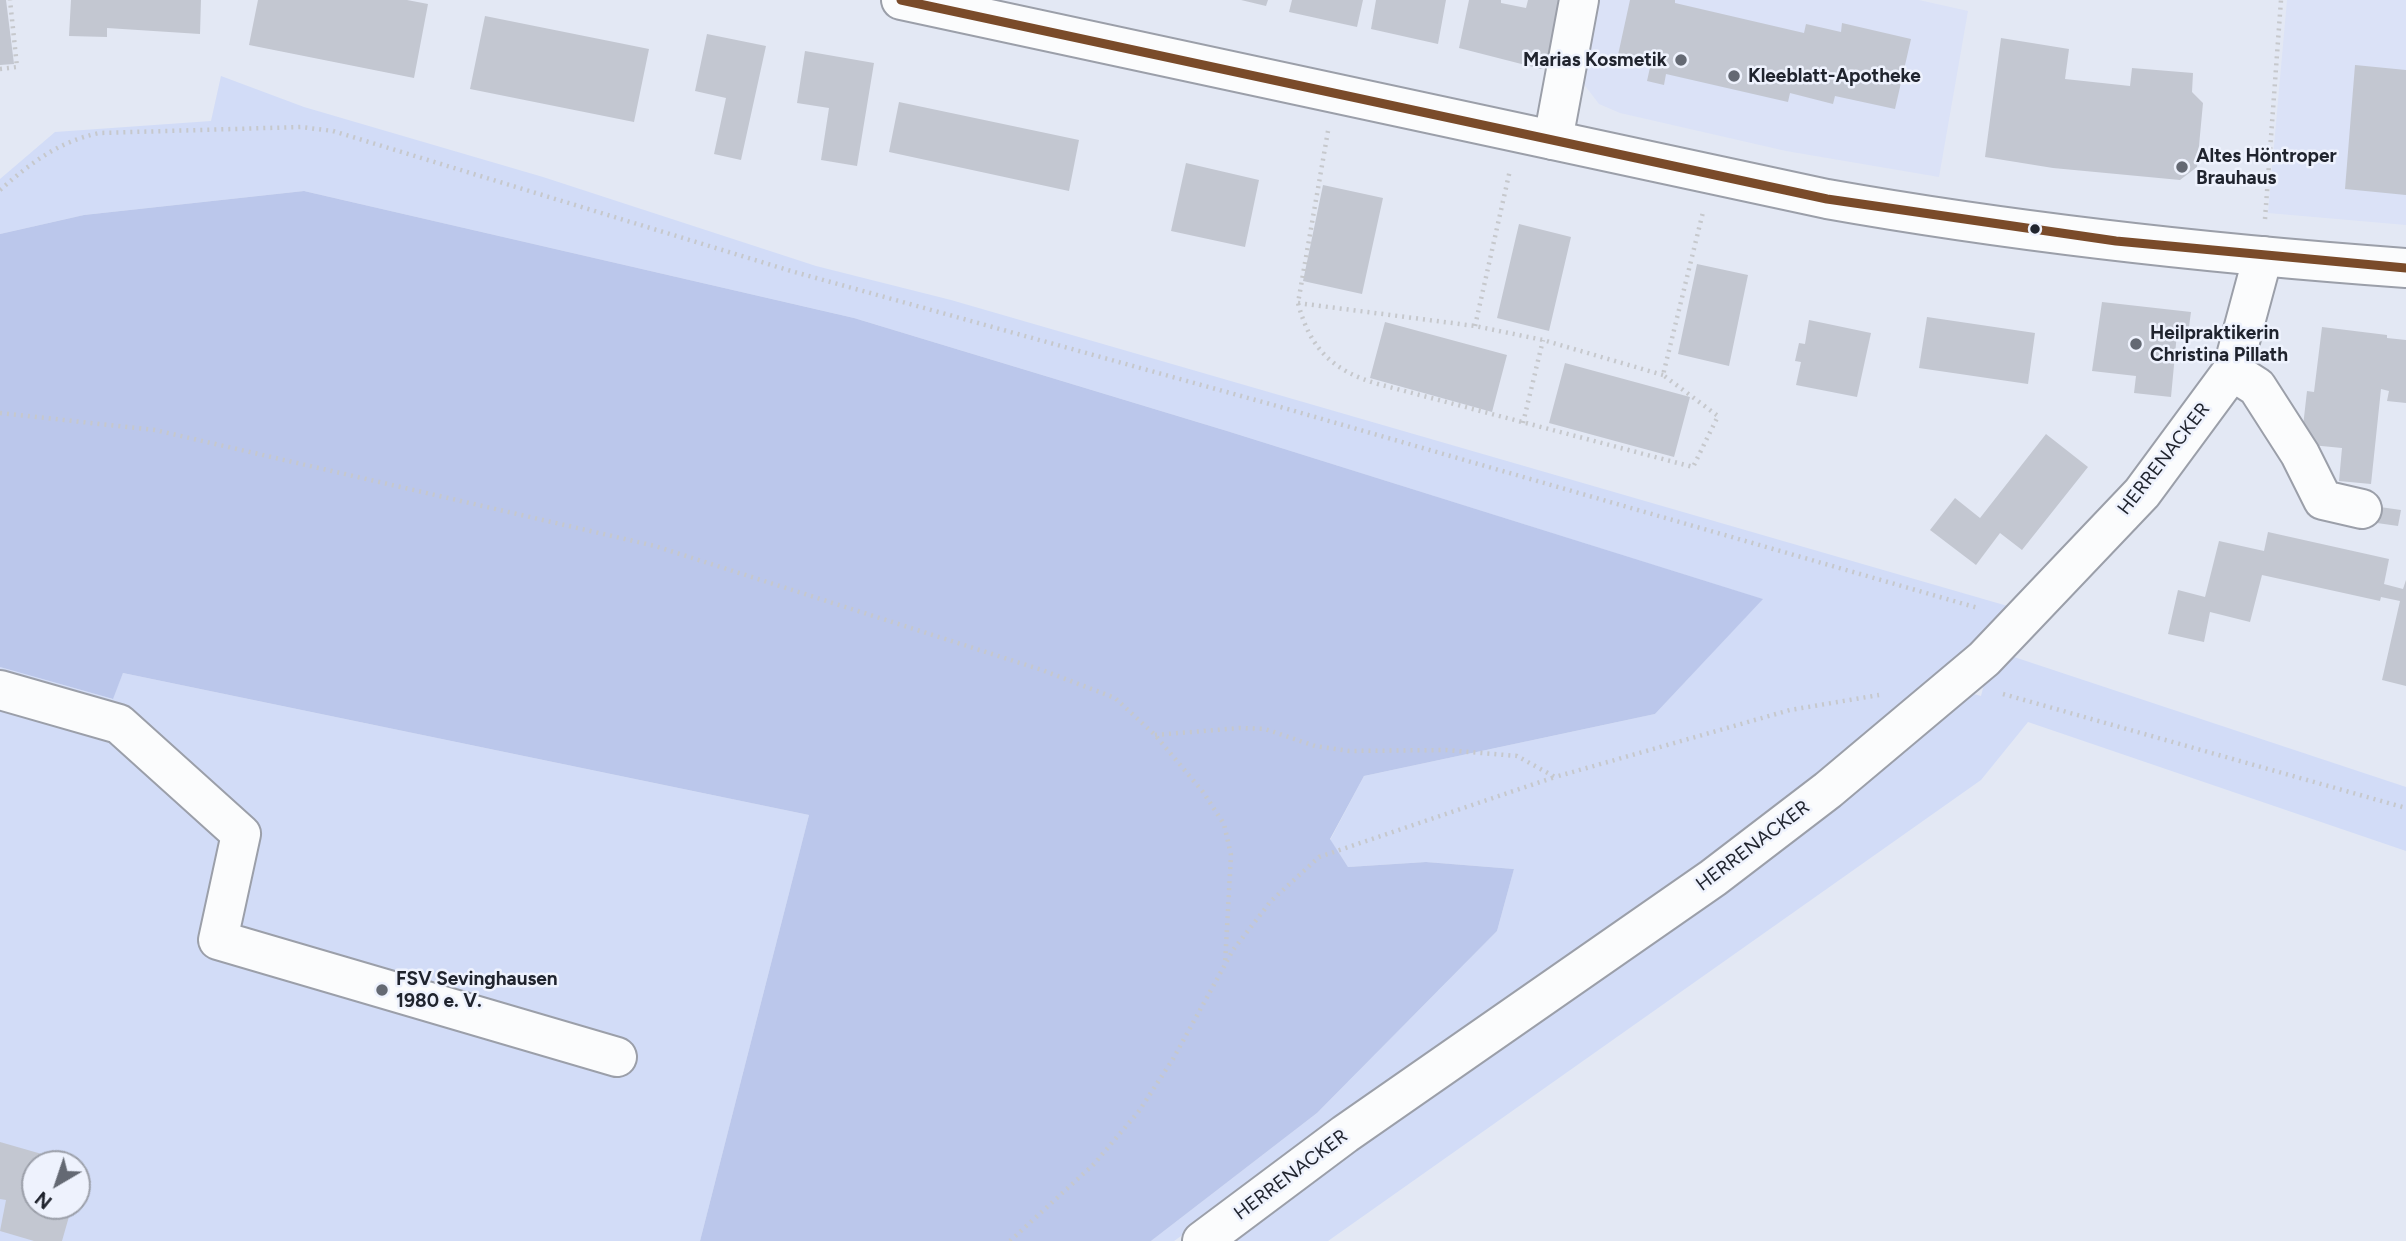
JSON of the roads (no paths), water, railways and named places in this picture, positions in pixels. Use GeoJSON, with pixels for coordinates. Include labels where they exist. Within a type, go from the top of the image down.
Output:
{"type":"FeatureCollection","features":[{"type":"Feature","properties":{"kind":"street"},"geometry":{"type":"LineString","coordinates":[[901,0],[1828,199],[1973,224],[2263,256],[2406,268]]}},
{"type":"Feature","properties":{"kind":"street"},"geometry":{"type":"LineString","coordinates":[[1535,136],[1579,0]]}},
{"type":"Feature","properties":{"kind":"street","name":"HERRENACKER"},"geometry":{"type":"LineString","coordinates":[[1202,1241],[1345,1134],[1713,878],[1938,699],[1984,659],[2141,493],[2232,372],[2263,256]]}},
{"type":"Feature","properties":{"kind":"street"},"geometry":{"type":"LineString","coordinates":[[2232,372],[2257,387],[2300,454],[2323,500],[2362,509]]}},
{"type":"Feature","properties":{"kind":"street"},"geometry":{"type":"LineString","coordinates":[[0,690],[119,724],[242,834],[218,940],[617,1057]]}},
{"type":"Feature","properties":{"kind":"place","name":"Marias Kosmetik"},"geometry":{"type":"Point","coordinates":[1681,60]}},
{"type":"Feature","properties":{"kind":"place","name":"Kleeblatt-Apotheke"},"geometry":{"type":"Point","coordinates":[1734,76]}},
{"type":"Feature","properties":{"kind":"place","name":"Altes Höntroper Brauhaus"},"geometry":{"type":"Point","coordinates":[2182,167]}},
{"type":"Feature","properties":{"kind":"place","name":"Heilpraktikerin Christina Pillath"},"geometry":{"type":"Point","coordinates":[2136,344]}},
{"type":"Feature","properties":{"kind":"place","name":"FSV Sevinghausen 1980 e. V."},"geometry":{"type":"Point","coordinates":[382,990]}}]}
